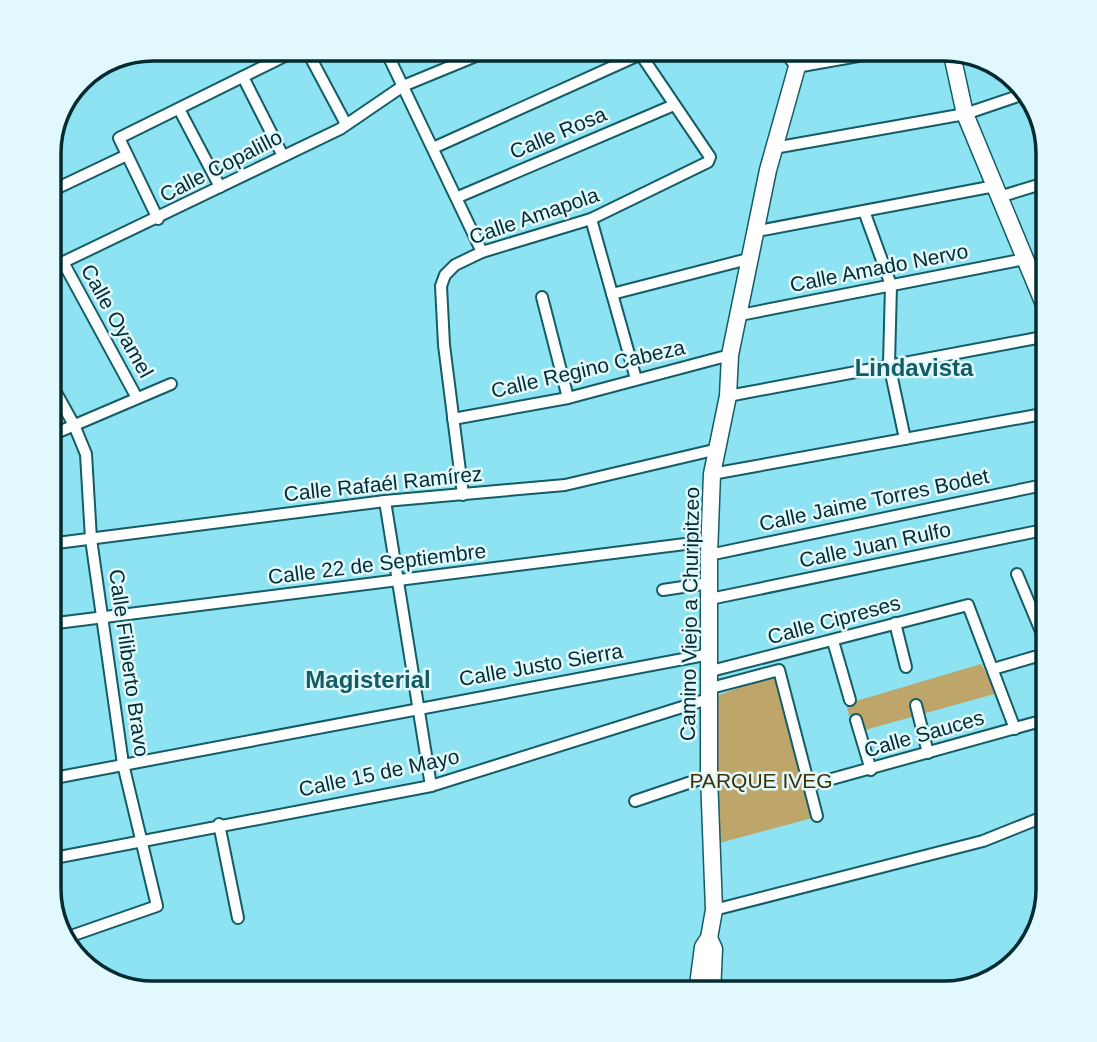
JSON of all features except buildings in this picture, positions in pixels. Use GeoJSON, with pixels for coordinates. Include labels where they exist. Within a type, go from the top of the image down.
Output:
{"type":"FeatureCollection","features":[{"type":"Feature","properties":{"kind":"street"},"geometry":{"type":"LineString","coordinates":[[158,219],[119,138],[275,61]]}},
{"type":"Feature","properties":{"kind":"street"},"geometry":{"type":"LineString","coordinates":[[312,61],[345,124]]}},
{"type":"Feature","properties":{"kind":"street"},"geometry":{"type":"LineString","coordinates":[[391,61],[482,251]]}},
{"type":"Feature","properties":{"kind":"street","name":"Calle Copalillo"},"geometry":{"type":"LineString","coordinates":[[63,262],[158,219],[345,124],[403,86],[464,61]]}},
{"type":"Feature","properties":{"kind":"street"},"geometry":{"type":"LineString","coordinates":[[433,148],[620,61]]}},
{"type":"Feature","properties":{"kind":"street"},"geometry":{"type":"LineString","coordinates":[[645,61],[674,105]]}},
{"type":"Feature","properties":{"kind":"street","name":"Camino Viejo a Churipitzeo"},"geometry":{"type":"LineString","coordinates":[[699,981],[714,910],[709,776],[709,548],[712,474],[728,396],[730,355],[774,148],[797,61]]}},
{"type":"Feature","properties":{"kind":"street"},"geometry":{"type":"LineString","coordinates":[[954,62],[965,114],[1036,286]]}},
{"type":"Feature","properties":{"kind":"street"},"geometry":{"type":"LineString","coordinates":[[243,77],[283,156]]}},
{"type":"Feature","properties":{"kind":"street"},"geometry":{"type":"LineString","coordinates":[[774,148],[965,114],[1016,97]]}},
{"type":"Feature","properties":{"kind":"street","name":"Calle Amapola"},"geometry":{"type":"LineString","coordinates":[[453,419],[444,345],[441,286],[445,275],[455,265],[482,251],[591,219],[708,162],[710,157],[674,105]]}},
{"type":"Feature","properties":{"kind":"street","name":"Calle Rosa"},"geometry":{"type":"LineString","coordinates":[[458,197],[674,105]]}},
{"type":"Feature","properties":{"kind":"street"},"geometry":{"type":"LineString","coordinates":[[179,109],[220,187]]}},
{"type":"Feature","properties":{"kind":"street"},"geometry":{"type":"LineString","coordinates":[[61,186],[127,155]]}},
{"type":"Feature","properties":{"kind":"street"},"geometry":{"type":"LineString","coordinates":[[758,231],[864,211],[1036,185]]}},
{"type":"Feature","properties":{"kind":"street"},"geometry":{"type":"LineString","coordinates":[[864,211],[891,285],[889,364],[905,439]]}},
{"type":"Feature","properties":{"kind":"street"},"geometry":{"type":"LineString","coordinates":[[591,219],[636,379]]}},
{"type":"Feature","properties":{"kind":"street"},"geometry":{"type":"LineString","coordinates":[[612,294],[751,258]]}},
{"type":"Feature","properties":{"kind":"street","name":"Calle Oyamel"},"geometry":{"type":"LineString","coordinates":[[63,262],[137,398]]}},
{"type":"Feature","properties":{"kind":"street","name":"Calle Amado Nervo"},"geometry":{"type":"LineString","coordinates":[[740,315],[891,285],[1036,265]]}},
{"type":"Feature","properties":{"kind":"street"},"geometry":{"type":"LineString","coordinates":[[542,297],[568,398]]}},
{"type":"Feature","properties":{"kind":"street"},"geometry":{"type":"LineString","coordinates":[[728,396],[1036,338]]}},
{"type":"Feature","properties":{"kind":"street","name":"Calle Regino Cabeza"},"geometry":{"type":"LineString","coordinates":[[453,419],[568,398],[730,355]]}},
{"type":"Feature","properties":{"kind":"street"},"geometry":{"type":"LineString","coordinates":[[61,431],[171,384]]}},
{"type":"Feature","properties":{"kind":"street","name":"Calle Filiberto Bravo"},"geometry":{"type":"LineString","coordinates":[[61,402],[86,454],[91,539],[123,764],[157,906],[74,935]]}},
{"type":"Feature","properties":{"kind":"street"},"geometry":{"type":"LineString","coordinates":[[712,474],[1036,415]]}},
{"type":"Feature","properties":{"kind":"street"},"geometry":{"type":"LineString","coordinates":[[453,419],[463,495]]}},
{"type":"Feature","properties":{"kind":"street","name":"Calle Rafaél Ramírez"},"geometry":{"type":"LineString","coordinates":[[61,543],[385,501],[565,485],[718,449]]}},
{"type":"Feature","properties":{"kind":"street","name":"Calle Jaime Torres Bodet"},"geometry":{"type":"LineString","coordinates":[[709,548],[1036,486]]}},
{"type":"Feature","properties":{"kind":"street"},"geometry":{"type":"LineString","coordinates":[[385,501],[431,786]]}},
{"type":"Feature","properties":{"kind":"street","name":"Calle Juan Rulfo"},"geometry":{"type":"LineString","coordinates":[[663,590],[710,591],[1036,531]]}},
{"type":"Feature","properties":{"kind":"street","name":"Calle 22 de Septiembre"},"geometry":{"type":"LineString","coordinates":[[61,623],[396,580],[709,548]]}},
{"type":"Feature","properties":{"kind":"street"},"geometry":{"type":"LineString","coordinates":[[1017,575],[1036,622]]}},
{"type":"Feature","properties":{"kind":"street","name":"Calle Cipreses"},"geometry":{"type":"LineString","coordinates":[[711,686],[833,641],[968,605],[993,669]]}},
{"type":"Feature","properties":{"kind":"street"},"geometry":{"type":"LineString","coordinates":[[895,623],[906,667]]}},
{"type":"Feature","properties":{"kind":"street"},"geometry":{"type":"LineString","coordinates":[[833,641],[850,700]]}},
{"type":"Feature","properties":{"kind":"street","name":"Calle Justo Sierra"},"geometry":{"type":"LineString","coordinates":[[61,777],[418,707],[710,654]]}},
{"type":"Feature","properties":{"kind":"street"},"geometry":{"type":"LineString","coordinates":[[1015,729],[993,669],[1036,655]]}},
{"type":"Feature","properties":{"kind":"street"},"geometry":{"type":"LineString","coordinates":[[711,686],[779,670],[817,816]]}},
{"type":"Feature","properties":{"kind":"street","name":"Calle 15 de Mayo"},"geometry":{"type":"LineString","coordinates":[[61,857],[219,824],[431,786],[711,686]]}},
{"type":"Feature","properties":{"kind":"street"},"geometry":{"type":"LineString","coordinates":[[916,705],[928,753]]}},
{"type":"Feature","properties":{"kind":"street"},"geometry":{"type":"LineString","coordinates":[[856,720],[871,770]]}},
{"type":"Feature","properties":{"kind":"street","name":"Calle Sauces"},"geometry":{"type":"LineString","coordinates":[[810,785],[1036,723]]}},
{"type":"Feature","properties":{"kind":"street"},"geometry":{"type":"LineString","coordinates":[[635,802],[709,776]]}},
{"type":"Feature","properties":{"kind":"street"},"geometry":{"type":"LineString","coordinates":[[714,910],[984,841],[1036,820]]}},
{"type":"Feature","properties":{"kind":"street"},"geometry":{"type":"LineString","coordinates":[[219,824],[238,919]]}},
{"type":"Feature","properties":{"kind":"street","name":"Camino Viejo a Churipitzeo"},"geometry":{"type":"LineString","coordinates":[[709,938],[714,949],[713,981]]}},
{"type":"Feature","properties":{"kind":"green space"},"geometry":{"type":"Polygon","coordinates":[[[981,664],[998,693],[854,733],[846,704],[981,664]]]}},
{"type":"Feature","properties":{"kind":"green space","name":"PARQUE IVEG"},"geometry":{"type":"Polygon","coordinates":[[[782,672],[820,816],[712,845],[711,698],[782,672]]]}},
{"type":"Feature","properties":{"kind":"district","name":"Lindavista"},"geometry":{"type":"Point","coordinates":[914,368]}},
{"type":"Feature","properties":{"kind":"district","name":"Magisterial"},"geometry":{"type":"Point","coordinates":[368,680]}}]}
